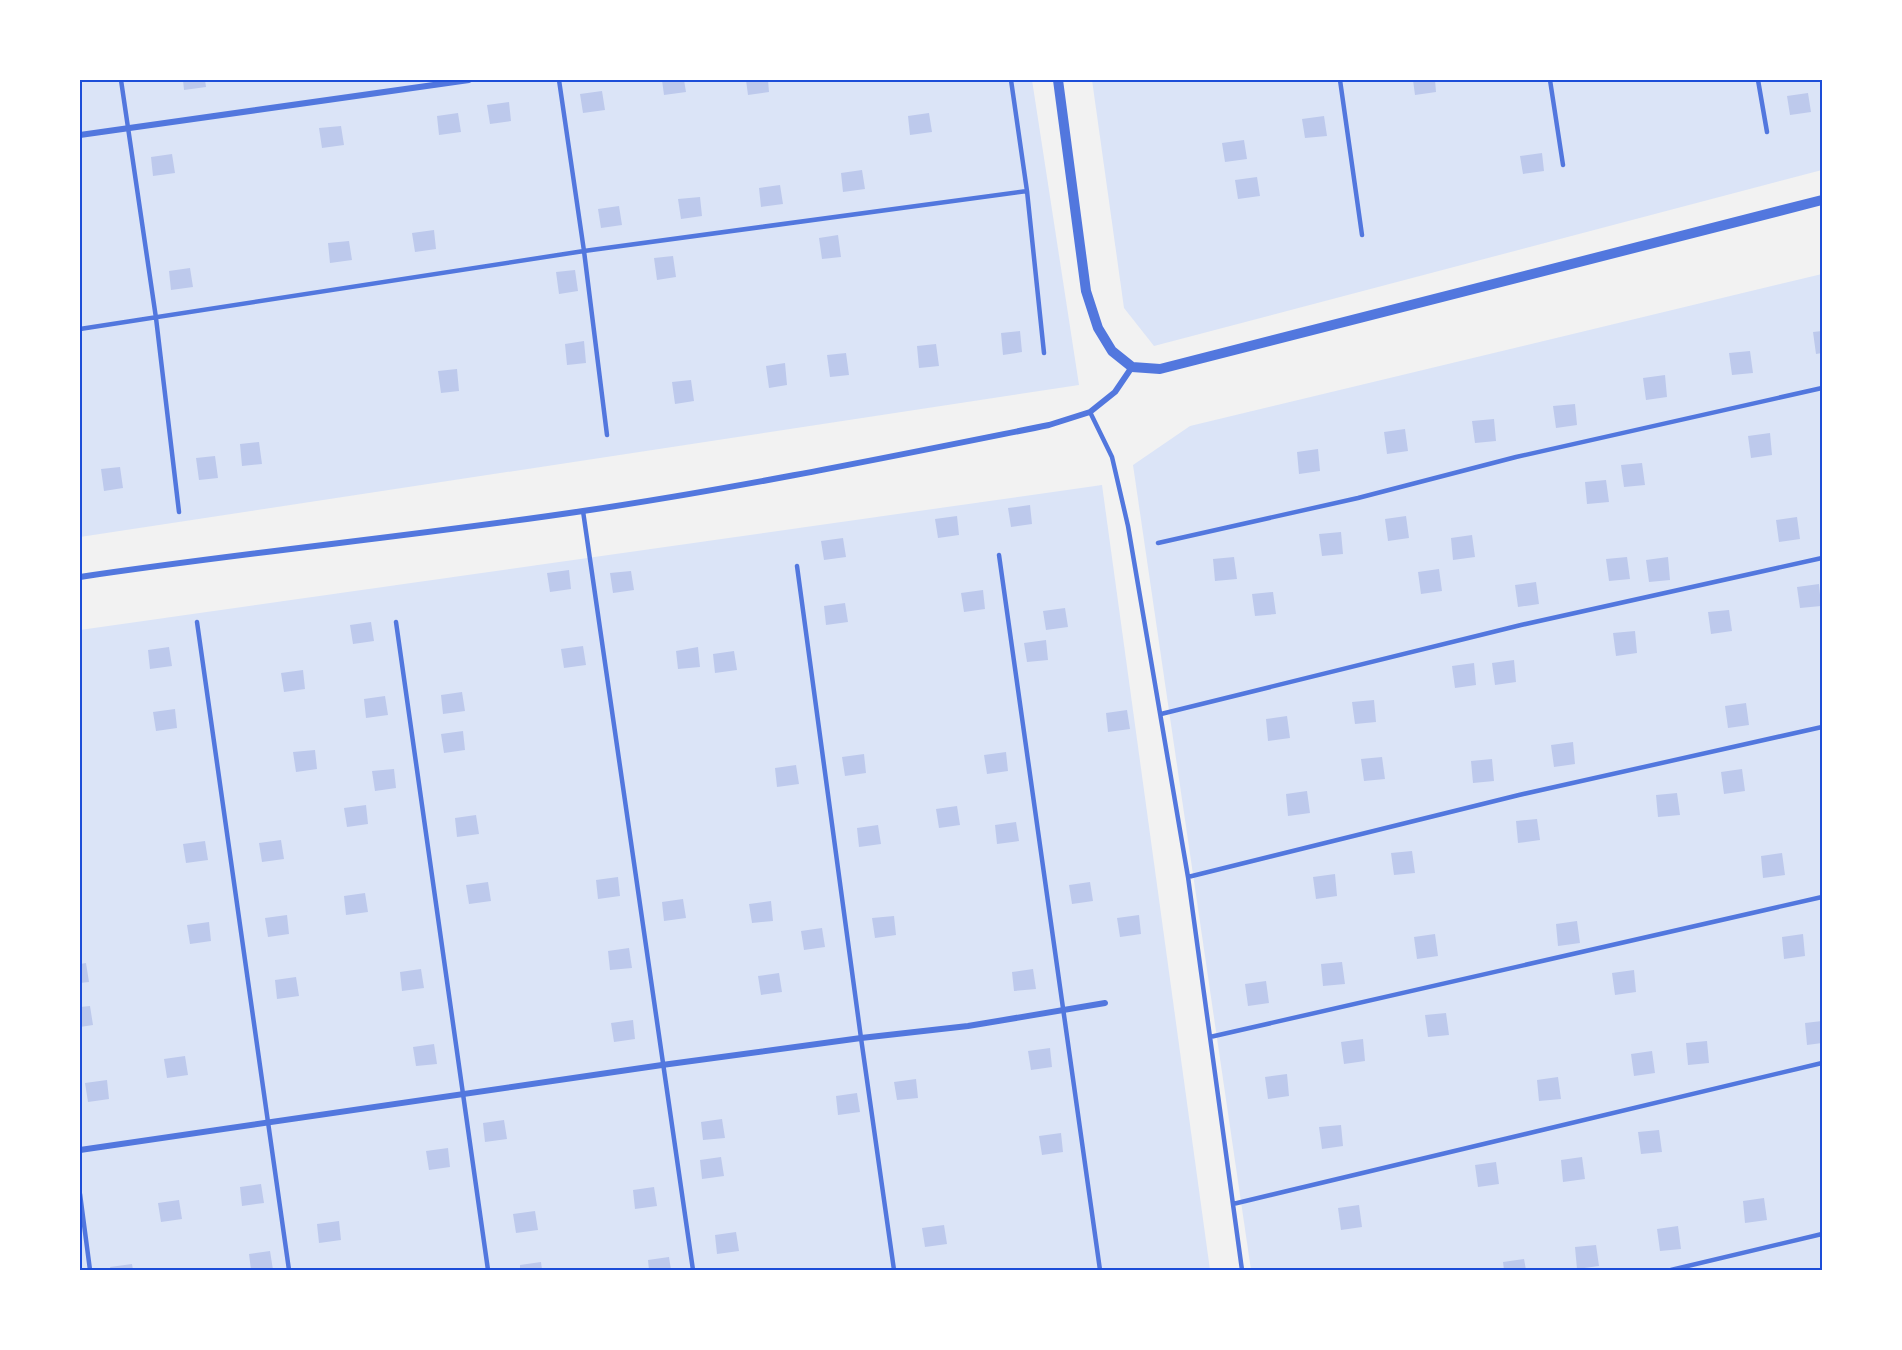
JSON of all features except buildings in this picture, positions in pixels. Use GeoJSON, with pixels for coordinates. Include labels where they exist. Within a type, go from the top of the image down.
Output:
{"type":"FeatureCollection","features":[{"type":"Feature","properties":{"kind":"street"},"geometry":{"type":"LineString","coordinates":[[80,135],[469,80]]}},
{"type":"Feature","properties":{"kind":"street"},"geometry":{"type":"LineString","coordinates":[[1058,80],[1086,291],[1098,328],[1112,351],[1132,367],[1160,369],[1822,200]]}},
{"type":"Feature","properties":{"kind":"street"},"geometry":{"type":"LineString","coordinates":[[80,577],[188,561],[583,511],[783,478],[1049,425],[1090,412],[1115,392],[1132,367]]}},
{"type":"Feature","properties":{"kind":"street"},"geometry":{"type":"LineString","coordinates":[[80,1150],[662,1065],[968,1026],[1105,1003]]}},
{"type":"Feature","properties":{"kind":"lane"},"geometry":{"type":"LineString","coordinates":[[121,80],[156,318],[179,512]]}},
{"type":"Feature","properties":{"kind":"lane"},"geometry":{"type":"LineString","coordinates":[[559,80],[584,251],[607,435]]}},
{"type":"Feature","properties":{"kind":"lane"},"geometry":{"type":"LineString","coordinates":[[1011,80],[1027,191],[1044,353]]}},
{"type":"Feature","properties":{"kind":"lane"},"geometry":{"type":"LineString","coordinates":[[1340,80],[1362,235]]}},
{"type":"Feature","properties":{"kind":"lane"},"geometry":{"type":"LineString","coordinates":[[1550,80],[1563,165]]}},
{"type":"Feature","properties":{"kind":"lane"},"geometry":{"type":"LineString","coordinates":[[1758,80],[1767,132]]}},
{"type":"Feature","properties":{"kind":"lane"},"geometry":{"type":"LineString","coordinates":[[80,329],[584,251],[1027,191]]}},
{"type":"Feature","properties":{"kind":"lane"},"geometry":{"type":"LineString","coordinates":[[1158,543],[1358,498],[1516,457],[1822,388]]}},
{"type":"Feature","properties":{"kind":"lane"},"geometry":{"type":"LineString","coordinates":[[1090,412],[1112,457],[1128,526],[1188,877],[1242,1270]]}},
{"type":"Feature","properties":{"kind":"lane"},"geometry":{"type":"LineString","coordinates":[[583,511],[693,1270]]}},
{"type":"Feature","properties":{"kind":"lane"},"geometry":{"type":"LineString","coordinates":[[999,555],[1100,1270]]}},
{"type":"Feature","properties":{"kind":"lane"},"geometry":{"type":"LineString","coordinates":[[1161,714],[1521,625],[1822,558]]}},
{"type":"Feature","properties":{"kind":"lane"},"geometry":{"type":"LineString","coordinates":[[797,566],[894,1270]]}},
{"type":"Feature","properties":{"kind":"lane"},"geometry":{"type":"LineString","coordinates":[[197,621],[289,1270]]}},
{"type":"Feature","properties":{"kind":"lane"},"geometry":{"type":"LineString","coordinates":[[396,622],[488,1270]]}},
{"type":"Feature","properties":{"kind":"lane"},"geometry":{"type":"LineString","coordinates":[[1188,877],[1519,795],[1822,728]]}},
{"type":"Feature","properties":{"kind":"lane"},"geometry":{"type":"LineString","coordinates":[[1210,1037],[1822,897]]}},
{"type":"Feature","properties":{"kind":"lane"},"geometry":{"type":"LineString","coordinates":[[1233,1204],[1822,1063]]}},
{"type":"Feature","properties":{"kind":"lane"},"geometry":{"type":"LineString","coordinates":[[80,1194],[90,1270]]}},
{"type":"Feature","properties":{"kind":"lane"},"geometry":{"type":"LineString","coordinates":[[1671,1270],[1822,1234]]}},
{"type":"Feature","properties":{"kind":"shaded area"},"geometry":{"type":"Polygon","coordinates":[[[80,80],[1032,80],[1079,385],[80,537],[80,80]]]}},
{"type":"Feature","properties":{"kind":"shaded area"},"geometry":{"type":"Polygon","coordinates":[[[1092,80],[1822,80],[1822,170],[1154,346],[1124,308],[1092,80]]]}},
{"type":"Feature","properties":{"kind":"shaded area"},"geometry":{"type":"Polygon","coordinates":[[[1822,274],[1822,1270],[1251,1270],[1133,465],[1190,426],[1822,274]]]}},
{"type":"Feature","properties":{"kind":"shaded area"},"geometry":{"type":"Polygon","coordinates":[[[1102,485],[1210,1270],[80,1270],[80,630],[1102,485]]]}}]}
